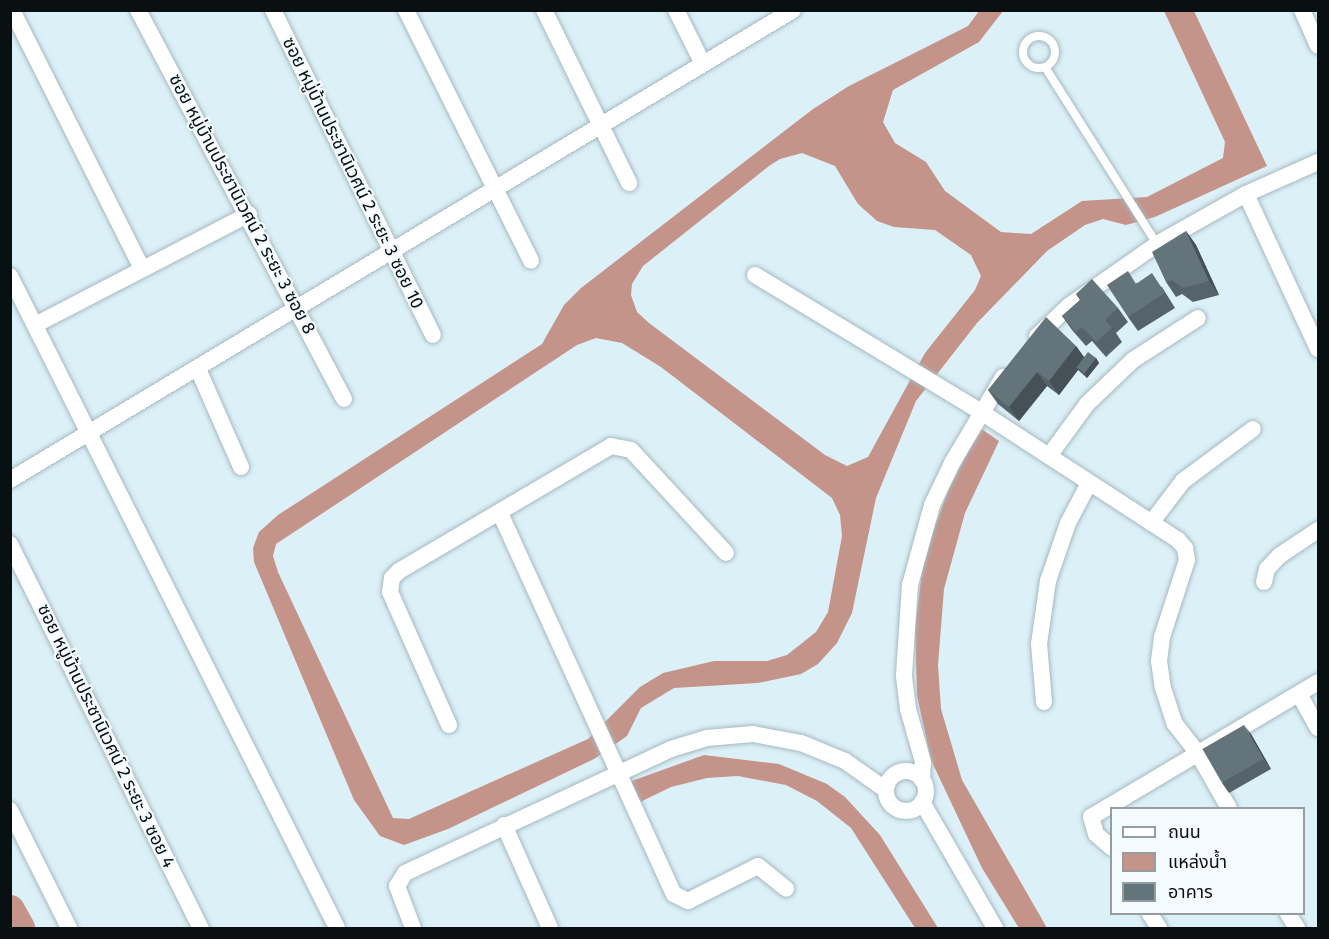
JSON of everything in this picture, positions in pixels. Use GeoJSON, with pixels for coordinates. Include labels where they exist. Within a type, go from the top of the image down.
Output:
{"type":"FeatureCollection","features":[{"type":"Feature","properties":{"kind":"street","name":"ซอย หมู่บ้านประชานิเวศน์ 2 ระยะ 3 ซอย 8"},"geometry":{"type":"LineString","coordinates":[[138,10],[249,214],[344,399]]}},
{"type":"Feature","properties":{"kind":"street","name":"ซอย หมู่บ้านประชานิเวศน์ 2 ระยะ 3 ซอย 10"},"geometry":{"type":"LineString","coordinates":[[273,10],[433,335]]}},
{"type":"Feature","properties":{"kind":"street"},"geometry":{"type":"LineString","coordinates":[[406,10],[531,261]]}},
{"type":"Feature","properties":{"kind":"street"},"geometry":{"type":"LineString","coordinates":[[544,10],[629,183]]}},
{"type":"Feature","properties":{"kind":"street"},"geometry":{"type":"LineString","coordinates":[[676,10],[703,64]]}},
{"type":"Feature","properties":{"kind":"street"},"geometry":{"type":"LineString","coordinates":[[10,480],[793,10]]}},
{"type":"Feature","properties":{"kind":"street"},"geometry":{"type":"LineString","coordinates":[[1302,10],[1318,45]]}},
{"type":"Feature","properties":{"kind":"street"},"geometry":{"type":"LineString","coordinates":[[15,16],[142,269]]}},
{"type":"Feature","properties":{"kind":"street"},"geometry":{"type":"LineString","coordinates":[[413,928],[397,886],[399,877],[504,825],[619,773],[707,738],[753,734],[824,751],[886,790],[890,803],[902,811],[916,808],[922,802],[926,789],[922,780],[923,762],[908,709],[904,675],[906,614],[932,505],[981,412],[1019,356],[1070,305],[1156,244],[1246,194],[1318,162]]}},
{"type":"Feature","properties":{"kind":"street"},"geometry":{"type":"LineString","coordinates":[[1246,194],[1318,349]]}},
{"type":"Feature","properties":{"kind":"street"},"geometry":{"type":"LineString","coordinates":[[35,325],[249,214]]}},
{"type":"Feature","properties":{"kind":"street"},"geometry":{"type":"LineString","coordinates":[[755,274],[905,368],[981,412],[1151,523],[1185,548],[1187,561],[1167,614],[1159,660],[1166,704],[1175,724],[1197,752],[1227,807]]}},
{"type":"Feature","properties":{"kind":"street"},"geometry":{"type":"LineString","coordinates":[[10,276],[91,431],[337,928]]}},
{"type":"Feature","properties":{"kind":"street"},"geometry":{"type":"LineString","coordinates":[[1048,456],[1088,404],[1133,360],[1198,318]]}},
{"type":"Feature","properties":{"kind":"street"},"geometry":{"type":"LineString","coordinates":[[198,369],[241,467]]}},
{"type":"Feature","properties":{"kind":"street"},"geometry":{"type":"LineString","coordinates":[[1151,523],[1183,482],[1253,429]]}},
{"type":"Feature","properties":{"kind":"street"},"geometry":{"type":"LineString","coordinates":[[449,725],[390,585],[399,572],[604,450],[619,447],[631,450],[726,553]]}},
{"type":"Feature","properties":{"kind":"street"},"geometry":{"type":"LineString","coordinates":[[1044,702],[1038,644],[1048,581],[1068,523],[1089,483]]}},
{"type":"Feature","properties":{"kind":"street"},"geometry":{"type":"LineString","coordinates":[[501,513],[619,773],[679,898],[688,902],[758,866],[786,889]]}},
{"type":"Feature","properties":{"kind":"street"},"geometry":{"type":"LineString","coordinates":[[1264,582],[1267,569],[1279,556],[1318,530]]}},
{"type":"Feature","properties":{"kind":"street","name":"ซอย หมู่บ้านประชานิเวศน์ 2 ระยะ 3 ซอย 4"},"geometry":{"type":"LineString","coordinates":[[10,544],[201,928]]}},
{"type":"Feature","properties":{"kind":"street"},"geometry":{"type":"LineString","coordinates":[[1110,846],[1096,834],[1091,817],[1318,682]]}},
{"type":"Feature","properties":{"kind":"street"},"geometry":{"type":"LineString","coordinates":[[1299,694],[1318,728]]}},
{"type":"Feature","properties":{"kind":"street"},"geometry":{"type":"LineString","coordinates":[[886,790],[896,774],[906,771],[922,780]]}},
{"type":"Feature","properties":{"kind":"street"},"geometry":{"type":"LineString","coordinates":[[922,802],[995,928]]}},
{"type":"Feature","properties":{"kind":"street"},"geometry":{"type":"LineString","coordinates":[[10,810],[69,928]]}},
{"type":"Feature","properties":{"kind":"street"},"geometry":{"type":"LineString","coordinates":[[504,825],[550,928]]}},
{"type":"Feature","properties":{"kind":"street"},"geometry":{"type":"LineString","coordinates":[[1151,915],[1159,928]]}},
{"type":"Feature","properties":{"kind":"street"},"geometry":{"type":"LineString","coordinates":[[1289,915],[1297,928]]}},
{"type":"Feature","properties":{"kind":"lane"},"geometry":{"type":"LineString","coordinates":[[1045,67],[1156,244]]}},
{"type":"Feature","properties":{"kind":"water"},"geometry":{"type":"Polygon","coordinates":[[[979,11],[1003,11],[979,42],[893,90],[883,122],[895,143],[926,162],[945,191],[1001,232],[1031,234],[1082,201],[1147,197],[1223,158],[1225,142],[1164,11],[1194,11],[1267,166],[1155,217],[1126,225],[1103,219],[1085,225],[1047,251],[977,323],[916,401],[876,498],[852,613],[837,643],[818,664],[801,674],[758,683],[674,688],[641,708],[627,736],[594,759],[448,829],[404,845],[380,836],[354,800],[254,562],[253,548],[259,532],[278,515],[542,344],[564,305],[581,288],[813,109],[849,86],[968,26],[979,11]],[[802,153],[780,159],[769,166],[643,266],[632,284],[631,295],[637,312],[649,323],[825,455],[847,466],[868,457],[925,353],[975,290],[981,276],[971,255],[935,230],[894,227],[877,221],[858,204],[835,166],[802,153]],[[596,338],[577,345],[276,544],[273,556],[278,572],[393,818],[409,819],[588,739],[640,687],[663,673],[714,661],[767,661],[787,655],[816,632],[828,612],[842,536],[840,515],[832,498],[661,367],[622,343],[596,338]]]}},
{"type":"Feature","properties":{"kind":"water"},"geometry":{"type":"Polygon","coordinates":[[[980,428],[999,441],[965,513],[944,589],[938,665],[941,709],[962,780],[1047,928],[1019,928],[982,868],[931,760],[917,696],[915,627],[924,556],[948,491],[980,428]]]}},
{"type":"Feature","properties":{"kind":"water"},"geometry":{"type":"Polygon","coordinates":[[[704,755],[779,764],[827,784],[845,797],[880,835],[938,928],[915,928],[851,828],[817,801],[786,785],[738,776],[707,778],[671,787],[638,803],[629,782],[704,755]]]}},
{"type":"Feature","properties":{"kind":"building"},"geometry":{"type":"Polygon","coordinates":[[[1186,231],[1209,281],[1183,288],[1172,280],[1166,282],[1152,252],[1186,231]]]}},
{"type":"Feature","properties":{"kind":"building"},"geometry":{"type":"Polygon","coordinates":[[[1128,271],[1136,284],[1152,273],[1165,293],[1128,317],[1107,285],[1128,271]]]}},
{"type":"Feature","properties":{"kind":"building"},"geometry":{"type":"Polygon","coordinates":[[[1092,279],[1118,308],[1105,320],[1112,328],[1096,342],[1082,327],[1076,332],[1062,316],[1080,300],[1076,294],[1092,279]]]}},
{"type":"Feature","properties":{"kind":"building"},"geometry":{"type":"Polygon","coordinates":[[[1046,317],[1076,346],[1049,381],[1037,372],[1009,407],[988,390],[1046,317]]]}},
{"type":"Feature","properties":{"kind":"building"},"geometry":{"type":"Polygon","coordinates":[[[1088,352],[1096,358],[1085,373],[1077,367],[1088,352]]]}},
{"type":"Feature","properties":{"kind":"building"},"geometry":{"type":"Polygon","coordinates":[[[1244,725],[1264,759],[1222,783],[1202,749],[1244,725]]]}},
{"type":"Feature","properties":{"kind":"waterway"},"geometry":{"type":"LineString","coordinates":[[10,910],[20,928]]}}]}
